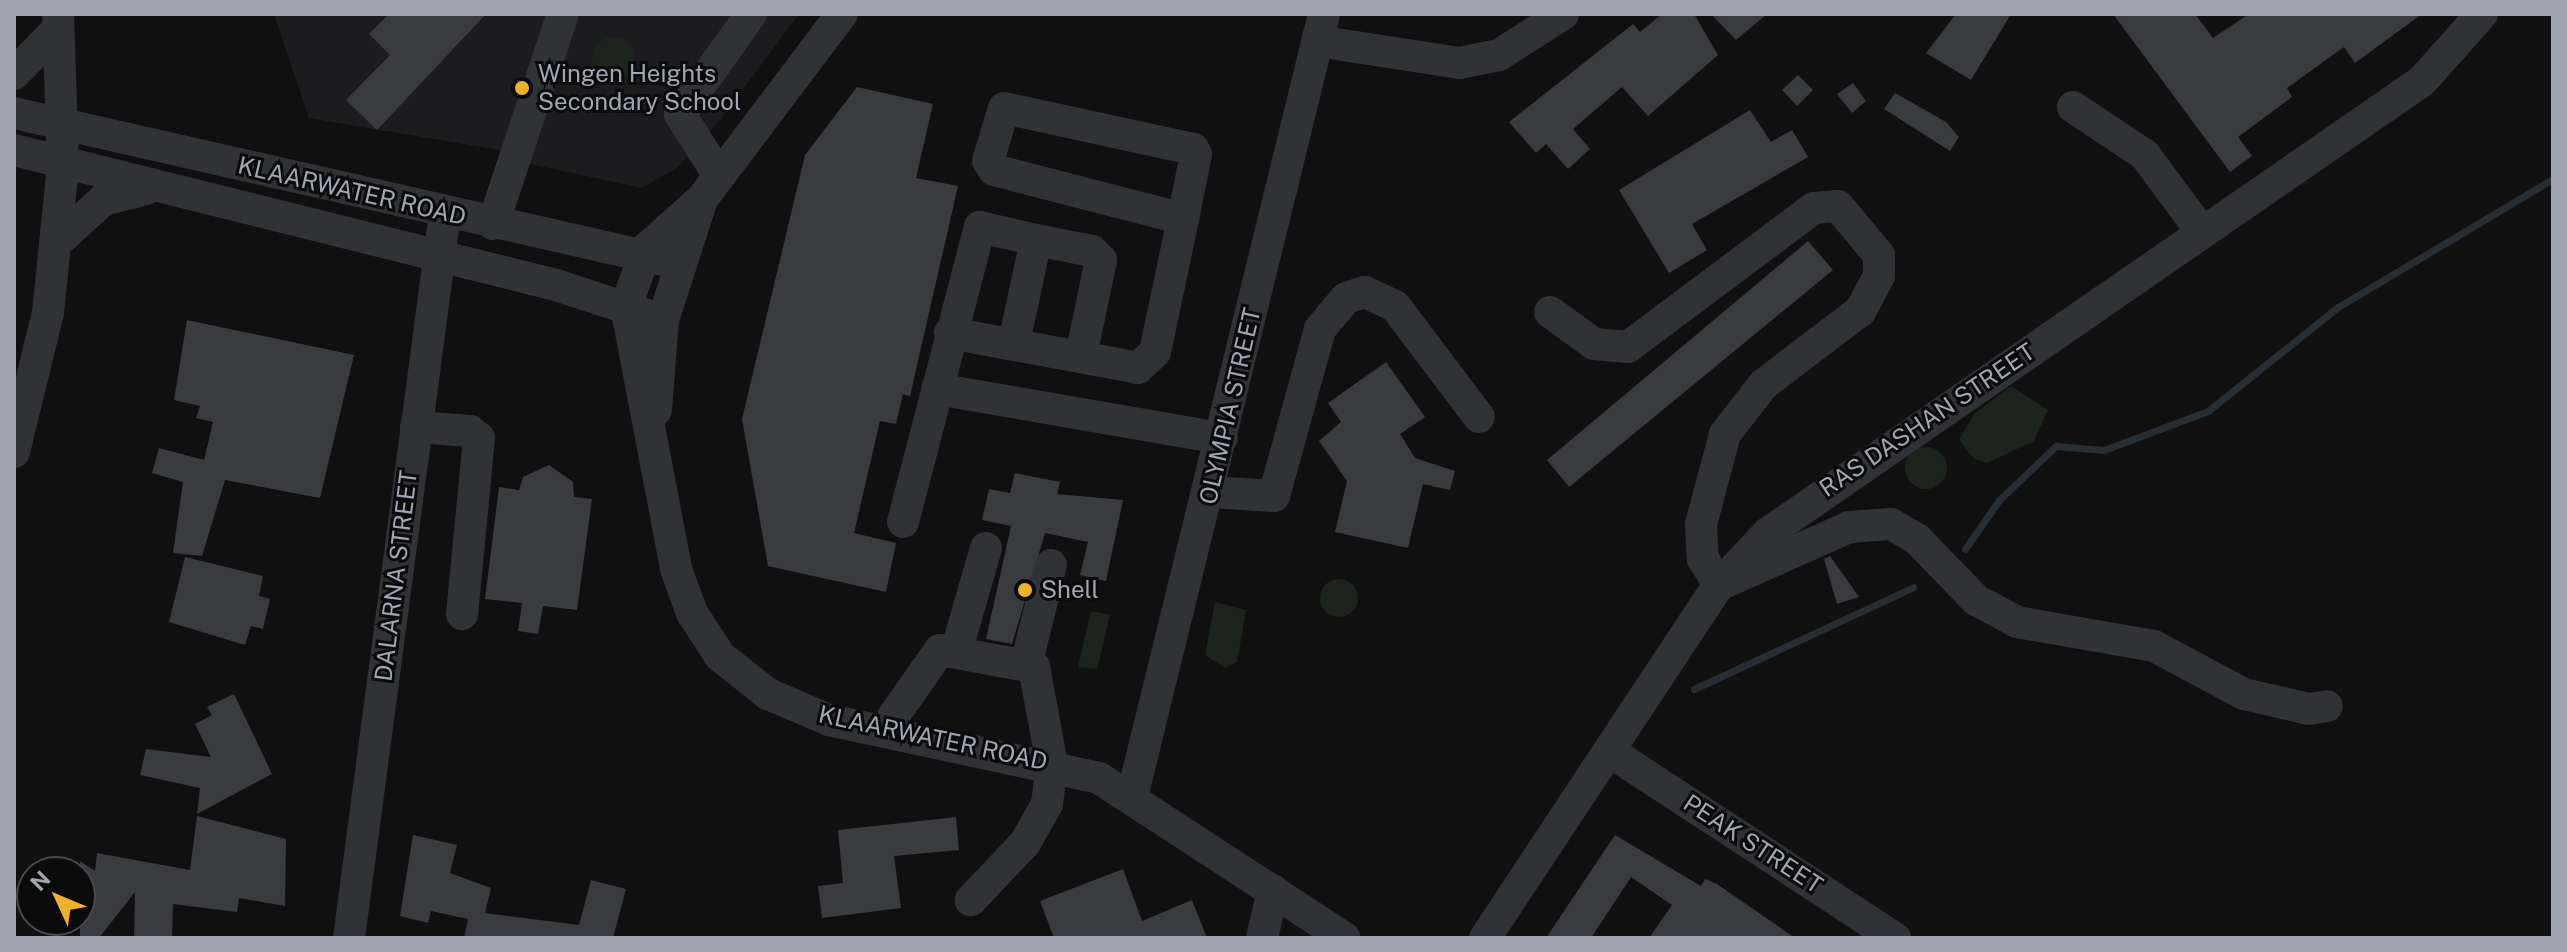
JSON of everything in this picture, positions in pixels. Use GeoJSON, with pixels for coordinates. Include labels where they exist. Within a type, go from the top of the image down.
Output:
{"type":"FeatureCollection","features":[{"type":"Feature","properties":{"kind":"street"},"geometry":{"type":"LineString","coordinates":[[493,224],[563,14]]}},
{"type":"Feature","properties":{"kind":"street"},"geometry":{"type":"LineString","coordinates":[[676,263],[710,188],[680,114],[751,14]]}},
{"type":"Feature","properties":{"kind":"street"},"geometry":{"type":"LineString","coordinates":[[626,306],[642,256],[710,188],[842,14]]}},
{"type":"Feature","properties":{"kind":"street"},"geometry":{"type":"LineString","coordinates":[[1321,28],[1459,63],[1499,55],[1563,14]]}},
{"type":"Feature","properties":{"kind":"street","name":"RAS DASHAN STREET"},"geometry":{"type":"LineString","coordinates":[[1485,938],[1719,585],[1809,501],[2422,81],[2482,14]]}},
{"type":"Feature","properties":{"kind":"street"},"geometry":{"type":"LineString","coordinates":[[14,74],[58,22]]}},
{"type":"Feature","properties":{"kind":"street"},"geometry":{"type":"LineString","coordinates":[[14,452],[48,313],[63,165],[58,22]]}},
{"type":"Feature","properties":{"kind":"street","name":"OLYMPIA STREET"},"geometry":{"type":"LineString","coordinates":[[1132,797],[1210,492],[1321,28]]}},
{"type":"Feature","properties":{"kind":"street"},"geometry":{"type":"LineString","coordinates":[[950,333],[1138,368],[1153,358],[1183,219],[1196,154],[1187,143],[1007,107],[999,112],[988,161],[994,170],[1183,219]]}},
{"type":"Feature","properties":{"kind":"street"},"geometry":{"type":"LineString","coordinates":[[2073,107],[2145,155],[2202,232]]}},
{"type":"Feature","properties":{"kind":"street","name":"KLAARWATER ROAD"},"geometry":{"type":"LineString","coordinates":[[14,113],[445,214],[676,263],[663,320],[655,437]]}},
{"type":"Feature","properties":{"kind":"street","name":"KLAARWATER ROAD"},"geometry":{"type":"LineString","coordinates":[[14,150],[439,262],[626,306],[663,320]]}},
{"type":"Feature","properties":{"kind":"street"},"geometry":{"type":"LineString","coordinates":[[55,244],[114,194],[157,188]]}},
{"type":"Feature","properties":{"kind":"street"},"geometry":{"type":"LineString","coordinates":[[1550,312],[1594,344],[1628,347],[1814,208],[1838,206],[1879,255],[1879,276],[1860,311],[1763,385],[1725,434],[1701,524],[1703,559],[1719,585],[1849,527],[1891,524],[1917,539],[1976,600],[2007,617],[2061,634],[2154,646],[2258,699],[2327,706]]}},
{"type":"Feature","properties":{"kind":"street","name":"DALARNA STREET"},"geometry":{"type":"LineString","coordinates":[[349,938],[445,214]]}},
{"type":"Feature","properties":{"kind":"street"},"geometry":{"type":"LineString","coordinates":[[903,522],[976,229],[1092,251],[1101,260],[1081,356]]}},
{"type":"Feature","properties":{"kind":"street"},"geometry":{"type":"LineString","coordinates":[[1014,343],[1036,240]]}},
{"type":"Feature","properties":{"kind":"street"},"geometry":{"type":"LineString","coordinates":[[1210,492],[1274,496],[1320,329],[1346,298],[1365,292],[1395,306],[1479,417]]}},
{"type":"Feature","properties":{"kind":"street","name":"KLAARWATER ROAD"},"geometry":{"type":"LineString","coordinates":[[626,306],[655,437],[676,569],[720,656],[768,694],[829,720],[1052,764],[1132,797],[1344,938]]}},
{"type":"Feature","properties":{"kind":"street"},"geometry":{"type":"LineString","coordinates":[[937,389],[1222,438]]}},
{"type":"Feature","properties":{"kind":"street"},"geometry":{"type":"LineString","coordinates":[[416,427],[470,431],[479,438],[462,614]]}},
{"type":"Feature","properties":{"kind":"street"},"geometry":{"type":"LineString","coordinates":[[957,649],[986,548]]}},
{"type":"Feature","properties":{"kind":"street"},"geometry":{"type":"LineString","coordinates":[[1027,661],[1051,565]]}},
{"type":"Feature","properties":{"kind":"street"},"geometry":{"type":"LineString","coordinates":[[883,731],[928,661],[957,649],[1027,661],[1037,676],[1052,764],[1040,818],[971,900]]}},
{"type":"Feature","properties":{"kind":"street","name":"PEAK STREET"},"geometry":{"type":"LineString","coordinates":[[1609,751],[1895,938]]}},
{"type":"Feature","properties":{"kind":"street"},"geometry":{"type":"LineString","coordinates":[[1262,938],[1273,890]]}},
{"type":"Feature","properties":{"kind":"shaded area","name":"Wingen Heights Secondary School"},"geometry":{"type":"Polygon","coordinates":[[[274,14],[799,14],[721,119],[678,167],[642,188],[526,163],[517,153],[309,118],[274,14]]]}},
{"type":"Feature","properties":{"kind":"shaded area"},"geometry":{"type":"Polygon","coordinates":[[[613,37],[628,43],[634,58],[628,73],[613,79],[598,73],[592,58],[598,43],[613,37]]]}},
{"type":"Feature","properties":{"kind":"shaded area"},"geometry":{"type":"Polygon","coordinates":[[[2011,386],[2048,410],[2034,441],[1987,463],[1974,459],[1959,440],[1974,414],[2011,386]]]}},
{"type":"Feature","properties":{"kind":"shaded area"},"geometry":{"type":"Polygon","coordinates":[[[1926,447],[1941,453],[1947,468],[1941,483],[1926,489],[1911,483],[1905,468],[1911,453],[1926,447]]]}},
{"type":"Feature","properties":{"kind":"shaded area"},"geometry":{"type":"Polygon","coordinates":[[[1339,579],[1353,584],[1358,598],[1353,612],[1339,617],[1325,612],[1320,598],[1325,584],[1339,579]]]}},
{"type":"Feature","properties":{"kind":"shaded area"},"geometry":{"type":"Polygon","coordinates":[[[1215,602],[1246,610],[1237,662],[1225,668],[1205,655],[1215,602]]]}},
{"type":"Feature","properties":{"kind":"shaded area"},"geometry":{"type":"Polygon","coordinates":[[[1091,611],[1110,615],[1097,669],[1078,667],[1091,611]]]}},
{"type":"Feature","properties":{"kind":"building"},"geometry":{"type":"Polygon","coordinates":[[[389,14],[486,14],[377,130],[346,100],[390,55],[369,34],[389,14]]]}},
{"type":"Feature","properties":{"kind":"building"},"geometry":{"type":"Polygon","coordinates":[[[1662,14],[1694,14],[1718,55],[1648,116],[1622,87],[1573,129],[1590,149],[1568,169],[1546,144],[1536,153],[1509,122],[1633,24],[1640,32],[1662,14]]]}},
{"type":"Feature","properties":{"kind":"building"},"geometry":{"type":"Polygon","coordinates":[[[1711,14],[1767,14],[1736,40],[1711,14]]]}},
{"type":"Feature","properties":{"kind":"building"},"geometry":{"type":"Polygon","coordinates":[[[1956,14],[2011,14],[1971,80],[1926,53],[1956,14]]]}},
{"type":"Feature","properties":{"kind":"building"},"geometry":{"type":"Polygon","coordinates":[[[2113,14],[2195,14],[2213,38],[2249,14],[2422,14],[2355,63],[2344,47],[2287,88],[2292,97],[2238,137],[2252,156],[2230,172],[2113,14]]]}},
{"type":"Feature","properties":{"kind":"building"},"geometry":{"type":"Polygon","coordinates":[[[1798,75],[1813,90],[1797,106],[1782,90],[1798,75]]]}},
{"type":"Feature","properties":{"kind":"building"},"geometry":{"type":"Polygon","coordinates":[[[1853,83],[1866,101],[1852,113],[1837,94],[1853,83]]]}},
{"type":"Feature","properties":{"kind":"building"},"geometry":{"type":"Polygon","coordinates":[[[857,87],[933,104],[916,178],[958,186],[910,396],[903,394],[896,424],[880,421],[854,533],[896,543],[886,592],[768,566],[742,419],[805,155],[857,87]]]}},
{"type":"Feature","properties":{"kind":"building"},"geometry":{"type":"Polygon","coordinates":[[[1895,93],[1946,122],[1959,137],[1950,151],[1884,109],[1895,93]]]}},
{"type":"Feature","properties":{"kind":"building"},"geometry":{"type":"Polygon","coordinates":[[[1750,110],[1771,142],[1792,130],[1808,157],[1692,224],[1707,250],[1669,273],[1619,190],[1750,110]]]}},
{"type":"Feature","properties":{"kind":"building"},"geometry":{"type":"Polygon","coordinates":[[[1808,241],[1833,270],[1569,487],[1547,460],[1808,241]]]}},
{"type":"Feature","properties":{"kind":"building"},"geometry":{"type":"Polygon","coordinates":[[[187,320],[354,355],[320,498],[225,480],[202,556],[173,553],[183,482],[152,473],[159,448],[204,460],[213,422],[196,418],[200,406],[174,400],[187,320]]]}},
{"type":"Feature","properties":{"kind":"building"},"geometry":{"type":"Polygon","coordinates":[[[1386,362],[1425,417],[1400,434],[1415,458],[1455,471],[1450,490],[1423,484],[1408,548],[1335,532],[1347,481],[1319,441],[1341,422],[1328,403],[1386,362]]]}},
{"type":"Feature","properties":{"kind":"building"},"geometry":{"type":"Polygon","coordinates":[[[549,465],[573,482],[574,497],[592,499],[577,610],[543,606],[538,634],[518,631],[522,603],[485,599],[499,487],[519,490],[523,477],[549,465]]]}},
{"type":"Feature","properties":{"kind":"building"},"geometry":{"type":"Polygon","coordinates":[[[1015,473],[1060,482],[1057,494],[1123,500],[1106,581],[1080,575],[1088,542],[1045,533],[1012,644],[986,639],[1011,526],[982,520],[989,489],[1010,493],[1015,473]]]}},
{"type":"Feature","properties":{"kind":"building"},"geometry":{"type":"Polygon","coordinates":[[[1830,556],[1859,597],[1837,604],[1824,559],[1830,556]]]}},
{"type":"Feature","properties":{"kind":"building"},"geometry":{"type":"Polygon","coordinates":[[[185,557],[263,576],[259,596],[270,599],[263,629],[251,626],[245,645],[169,622],[185,557]]]}},
{"type":"Feature","properties":{"kind":"building"},"geometry":{"type":"Polygon","coordinates":[[[234,694],[272,774],[197,814],[200,788],[140,775],[146,749],[211,757],[195,724],[212,715],[207,707],[234,694]]]}},
{"type":"Feature","properties":{"kind":"building"},"geometry":{"type":"Polygon","coordinates":[[[197,816],[286,839],[285,906],[239,898],[237,912],[173,904],[172,938],[134,938],[135,892],[99,938],[80,938],[96,936],[97,853],[190,870],[197,816]]]}},
{"type":"Feature","properties":{"kind":"building"},"geometry":{"type":"Polygon","coordinates":[[[956,817],[959,850],[894,856],[901,908],[822,918],[818,886],[843,883],[838,830],[956,817]]]}},
{"type":"Feature","properties":{"kind":"building"},"geometry":{"type":"Polygon","coordinates":[[[413,835],[457,845],[450,873],[491,888],[485,913],[579,925],[591,880],[626,889],[613,938],[464,938],[468,919],[431,911],[428,923],[400,916],[413,835]]]}},
{"type":"Feature","properties":{"kind":"building"},"geometry":{"type":"Polygon","coordinates":[[[1615,835],[1701,886],[1705,879],[1717,884],[1795,938],[1649,938],[1672,905],[1631,877],[1591,938],[1546,938],[1615,835]]]}},
{"type":"Feature","properties":{"kind":"building"},"geometry":{"type":"Polygon","coordinates":[[[1123,869],[1142,921],[1192,900],[1207,938],[1054,938],[1040,901],[1123,869]]]}},
{"type":"Feature","properties":{"kind":"waterway"},"geometry":{"type":"LineString","coordinates":[[1965,549],[1999,500],[2056,446],[2104,450],[2208,411],[2338,307],[2553,179]]}},
{"type":"Feature","properties":{"kind":"waterway"},"geometry":{"type":"LineString","coordinates":[[1694,689],[1914,587]]}},
{"type":"Feature","properties":{"kind":"place","name":"Wingen Heights Secondary School"},"geometry":{"type":"Point","coordinates":[522,88]}},
{"type":"Feature","properties":{"kind":"place","name":"Shell"},"geometry":{"type":"Point","coordinates":[1025,590]}}]}
